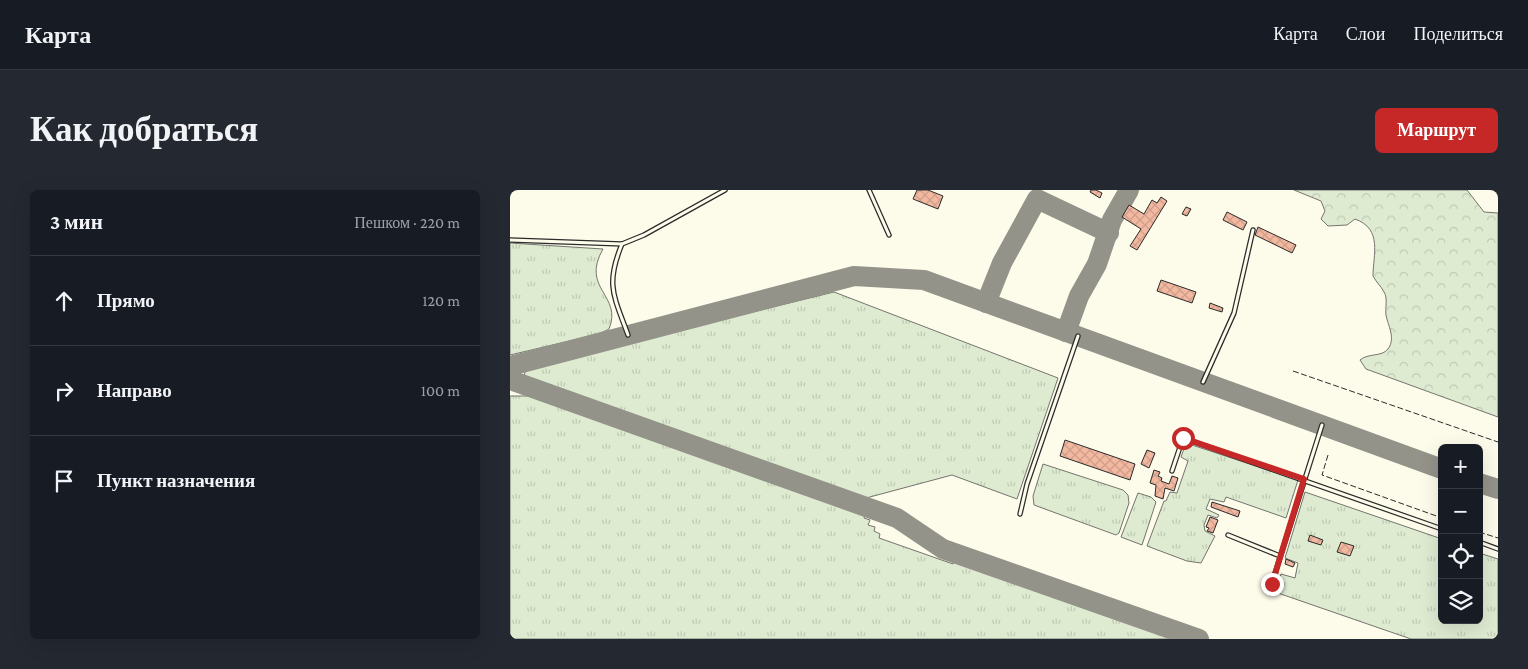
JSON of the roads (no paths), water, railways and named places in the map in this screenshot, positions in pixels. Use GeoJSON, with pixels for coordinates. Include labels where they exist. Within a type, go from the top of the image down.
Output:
{"type":"FeatureCollection","features":[{"type":"Feature","properties":{"kind":"lane"},"geometry":{"type":"LineString","coordinates":[[510,240],[622,244],[644,235],[726,190]]}},
{"type":"Feature","properties":{"kind":"lane"},"geometry":{"type":"LineString","coordinates":[[869,190],[889,235]]}},
{"type":"Feature","properties":{"kind":"lane"},"geometry":{"type":"LineString","coordinates":[[1203,382],[1234,313],[1253,230]]}},
{"type":"Feature","properties":{"kind":"lane"},"geometry":{"type":"LineString","coordinates":[[622,244],[612,274],[613,291],[628,335]]}},
{"type":"Feature","properties":{"kind":"lane"},"geometry":{"type":"LineString","coordinates":[[1020,514],[1029,475],[1078,336]]}},
{"type":"Feature","properties":{"kind":"lane"},"geometry":{"type":"LineString","coordinates":[[1272,584],[1322,425]]}},
{"type":"Feature","properties":{"kind":"lane"},"geometry":{"type":"LineString","coordinates":[[1172,471],[1183,438],[1438,528]]}},
{"type":"Feature","properties":{"kind":"lane"},"geometry":{"type":"LineString","coordinates":[[1228,535],[1280,556]]}},
{"type":"Feature","properties":{"kind":"lane"},"geometry":{"type":"LineString","coordinates":[[1483,543],[1498,549]]}}]}
